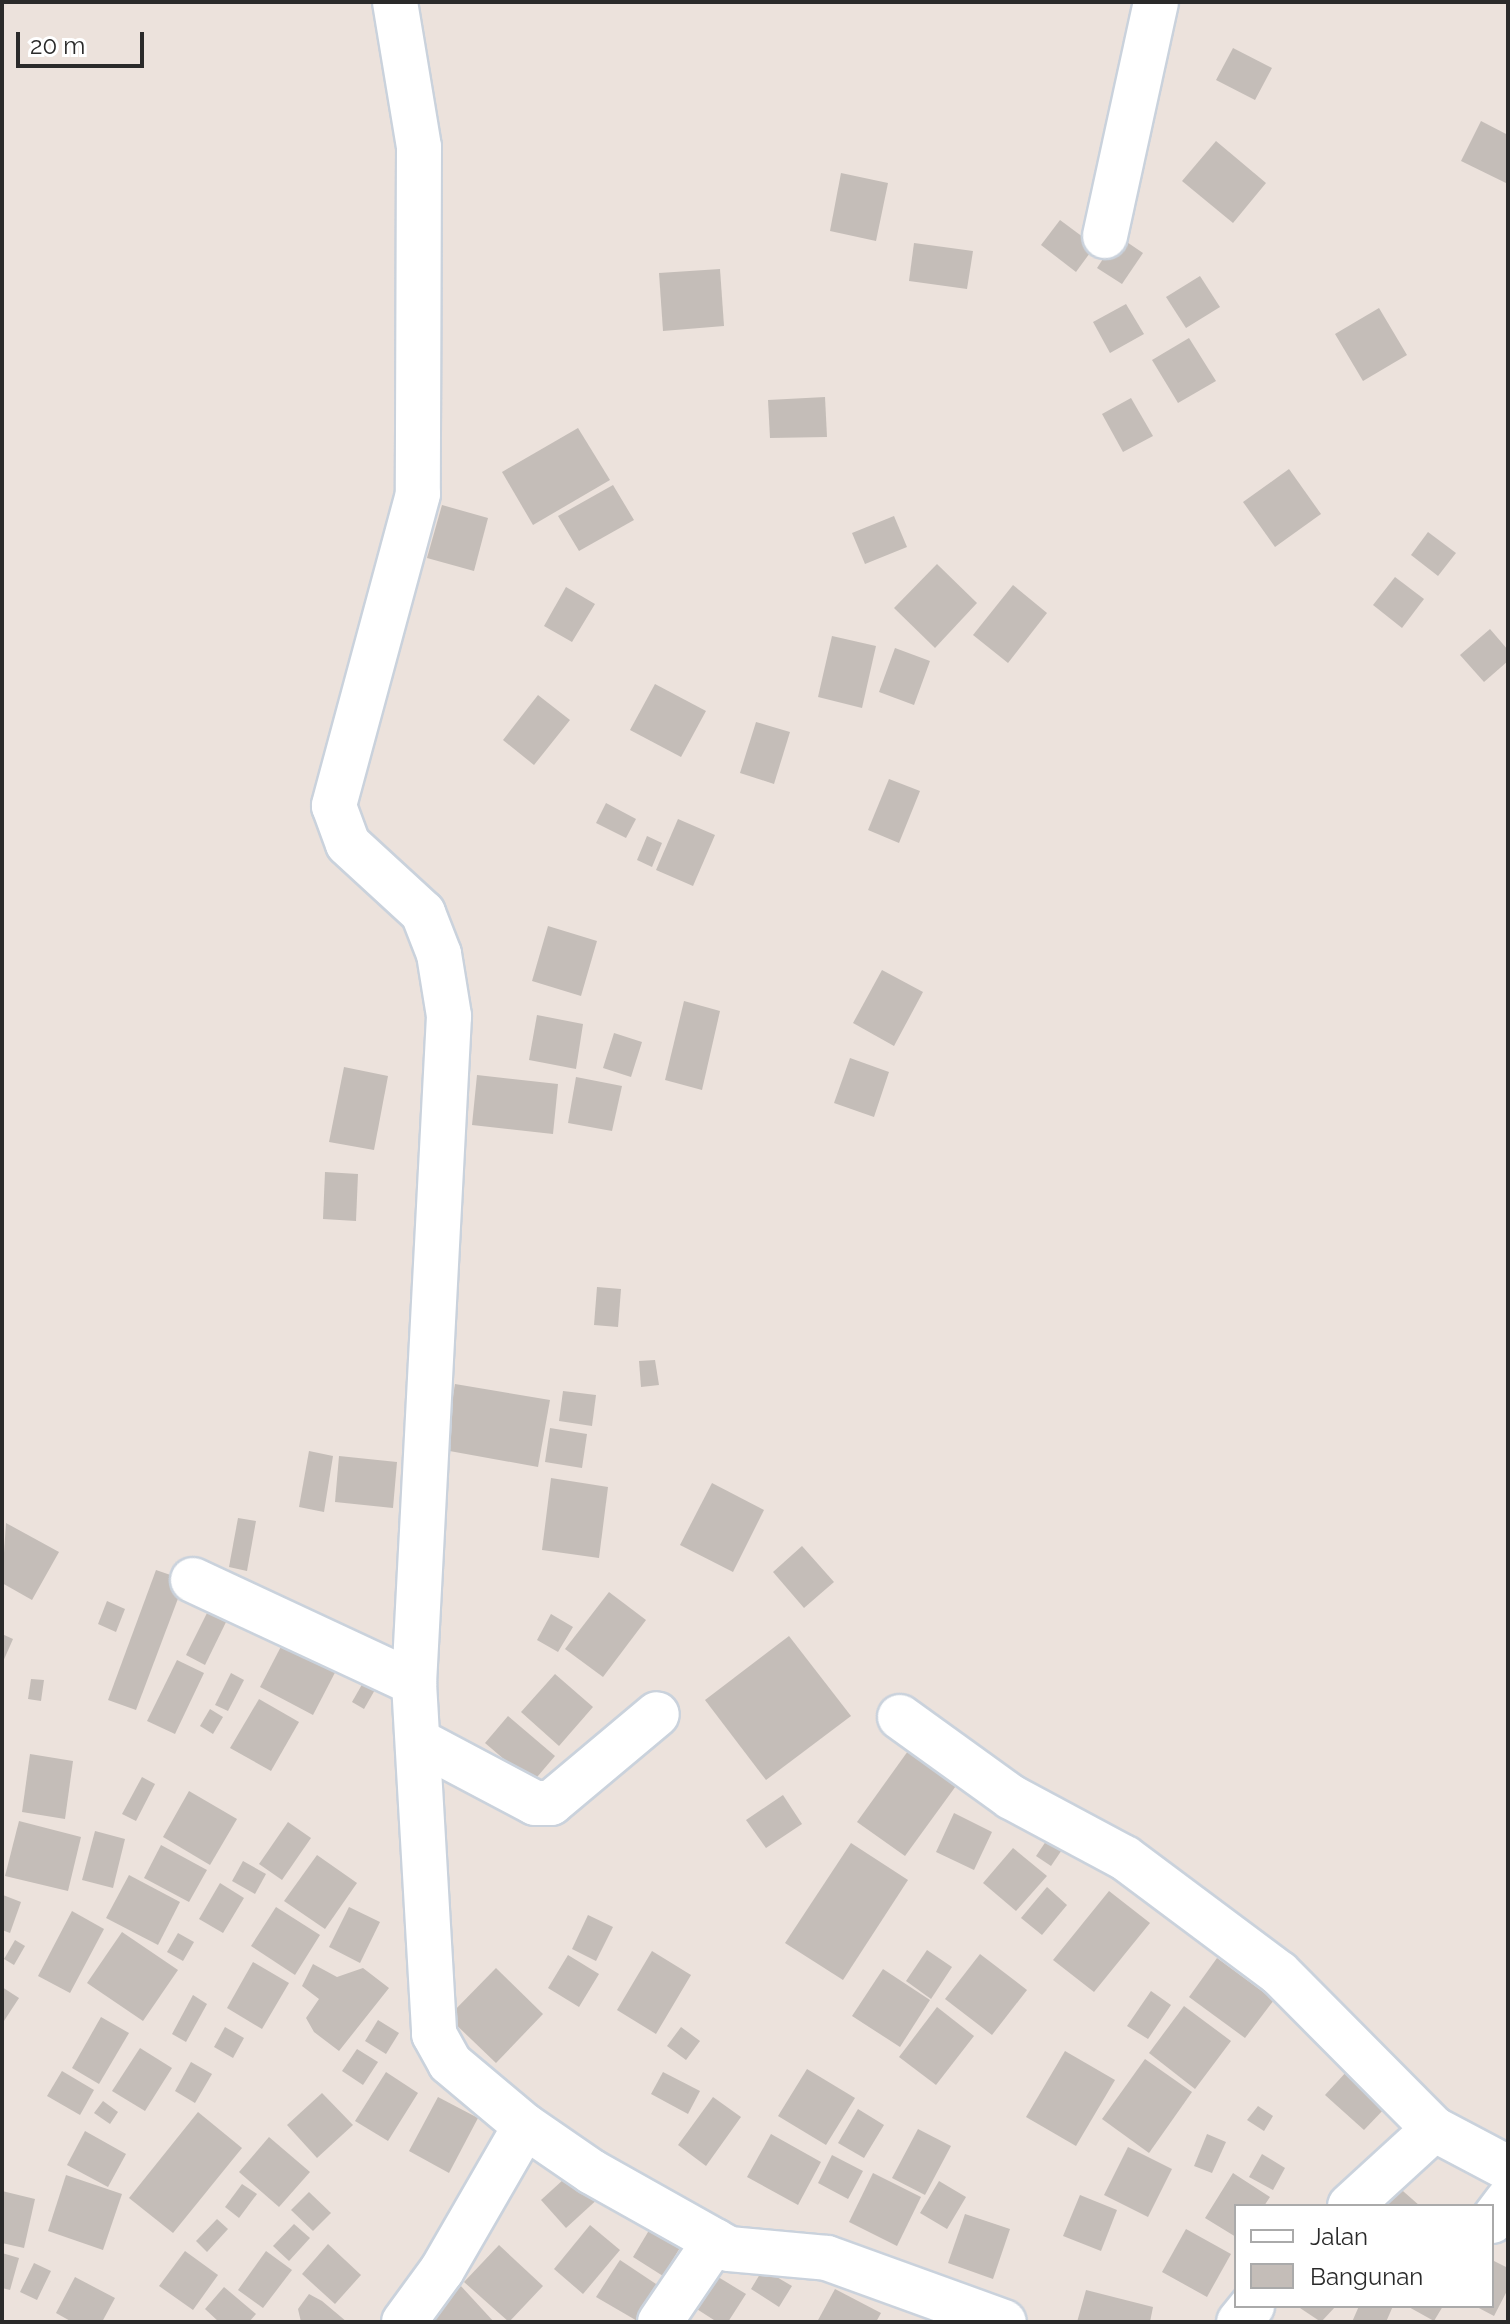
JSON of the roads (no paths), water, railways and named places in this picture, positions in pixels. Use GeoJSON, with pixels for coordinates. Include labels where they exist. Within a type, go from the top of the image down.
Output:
{"type":"FeatureCollection","features":[{"type":"Feature","properties":{"kind":"street"},"geometry":{"type":"LineString","coordinates":[[395,2],[419,147],[418,494],[334,806],[348,844],[423,913],[439,954],[449,1016],[414,1683],[420,1742],[434,2034],[450,2063],[525,2126],[592,2172],[715,2241],[756,2255],[827,2258],[884,2283],[1004,2322]]}},
{"type":"Feature","properties":{"kind":"street"},"geometry":{"type":"LineString","coordinates":[[1105,236],[1156,2]]}},
{"type":"Feature","properties":{"kind":"street"},"geometry":{"type":"LineString","coordinates":[[193,1580],[414,1683]]}},
{"type":"Feature","properties":{"kind":"street"},"geometry":{"type":"LineString","coordinates":[[420,1742],[535,1803],[551,1803],[657,1714]]}},
{"type":"Feature","properties":{"kind":"street"},"geometry":{"type":"LineString","coordinates":[[900,1717],[1011,1797],[1125,1858],[1279,1973],[1434,2129],[1508,2168]]}},
{"type":"Feature","properties":{"kind":"street"},"geometry":{"type":"LineString","coordinates":[[404,2322],[442,2270],[525,2126]]}},
{"type":"Feature","properties":{"kind":"street"},"geometry":{"type":"LineString","coordinates":[[1352,2204],[1434,2129]]}},
{"type":"Feature","properties":{"kind":"street"},"geometry":{"type":"LineString","coordinates":[[1494,2218],[1508,2200]]}},
{"type":"Feature","properties":{"kind":"street"},"geometry":{"type":"LineString","coordinates":[[660,2322],[715,2241]]}}]}
